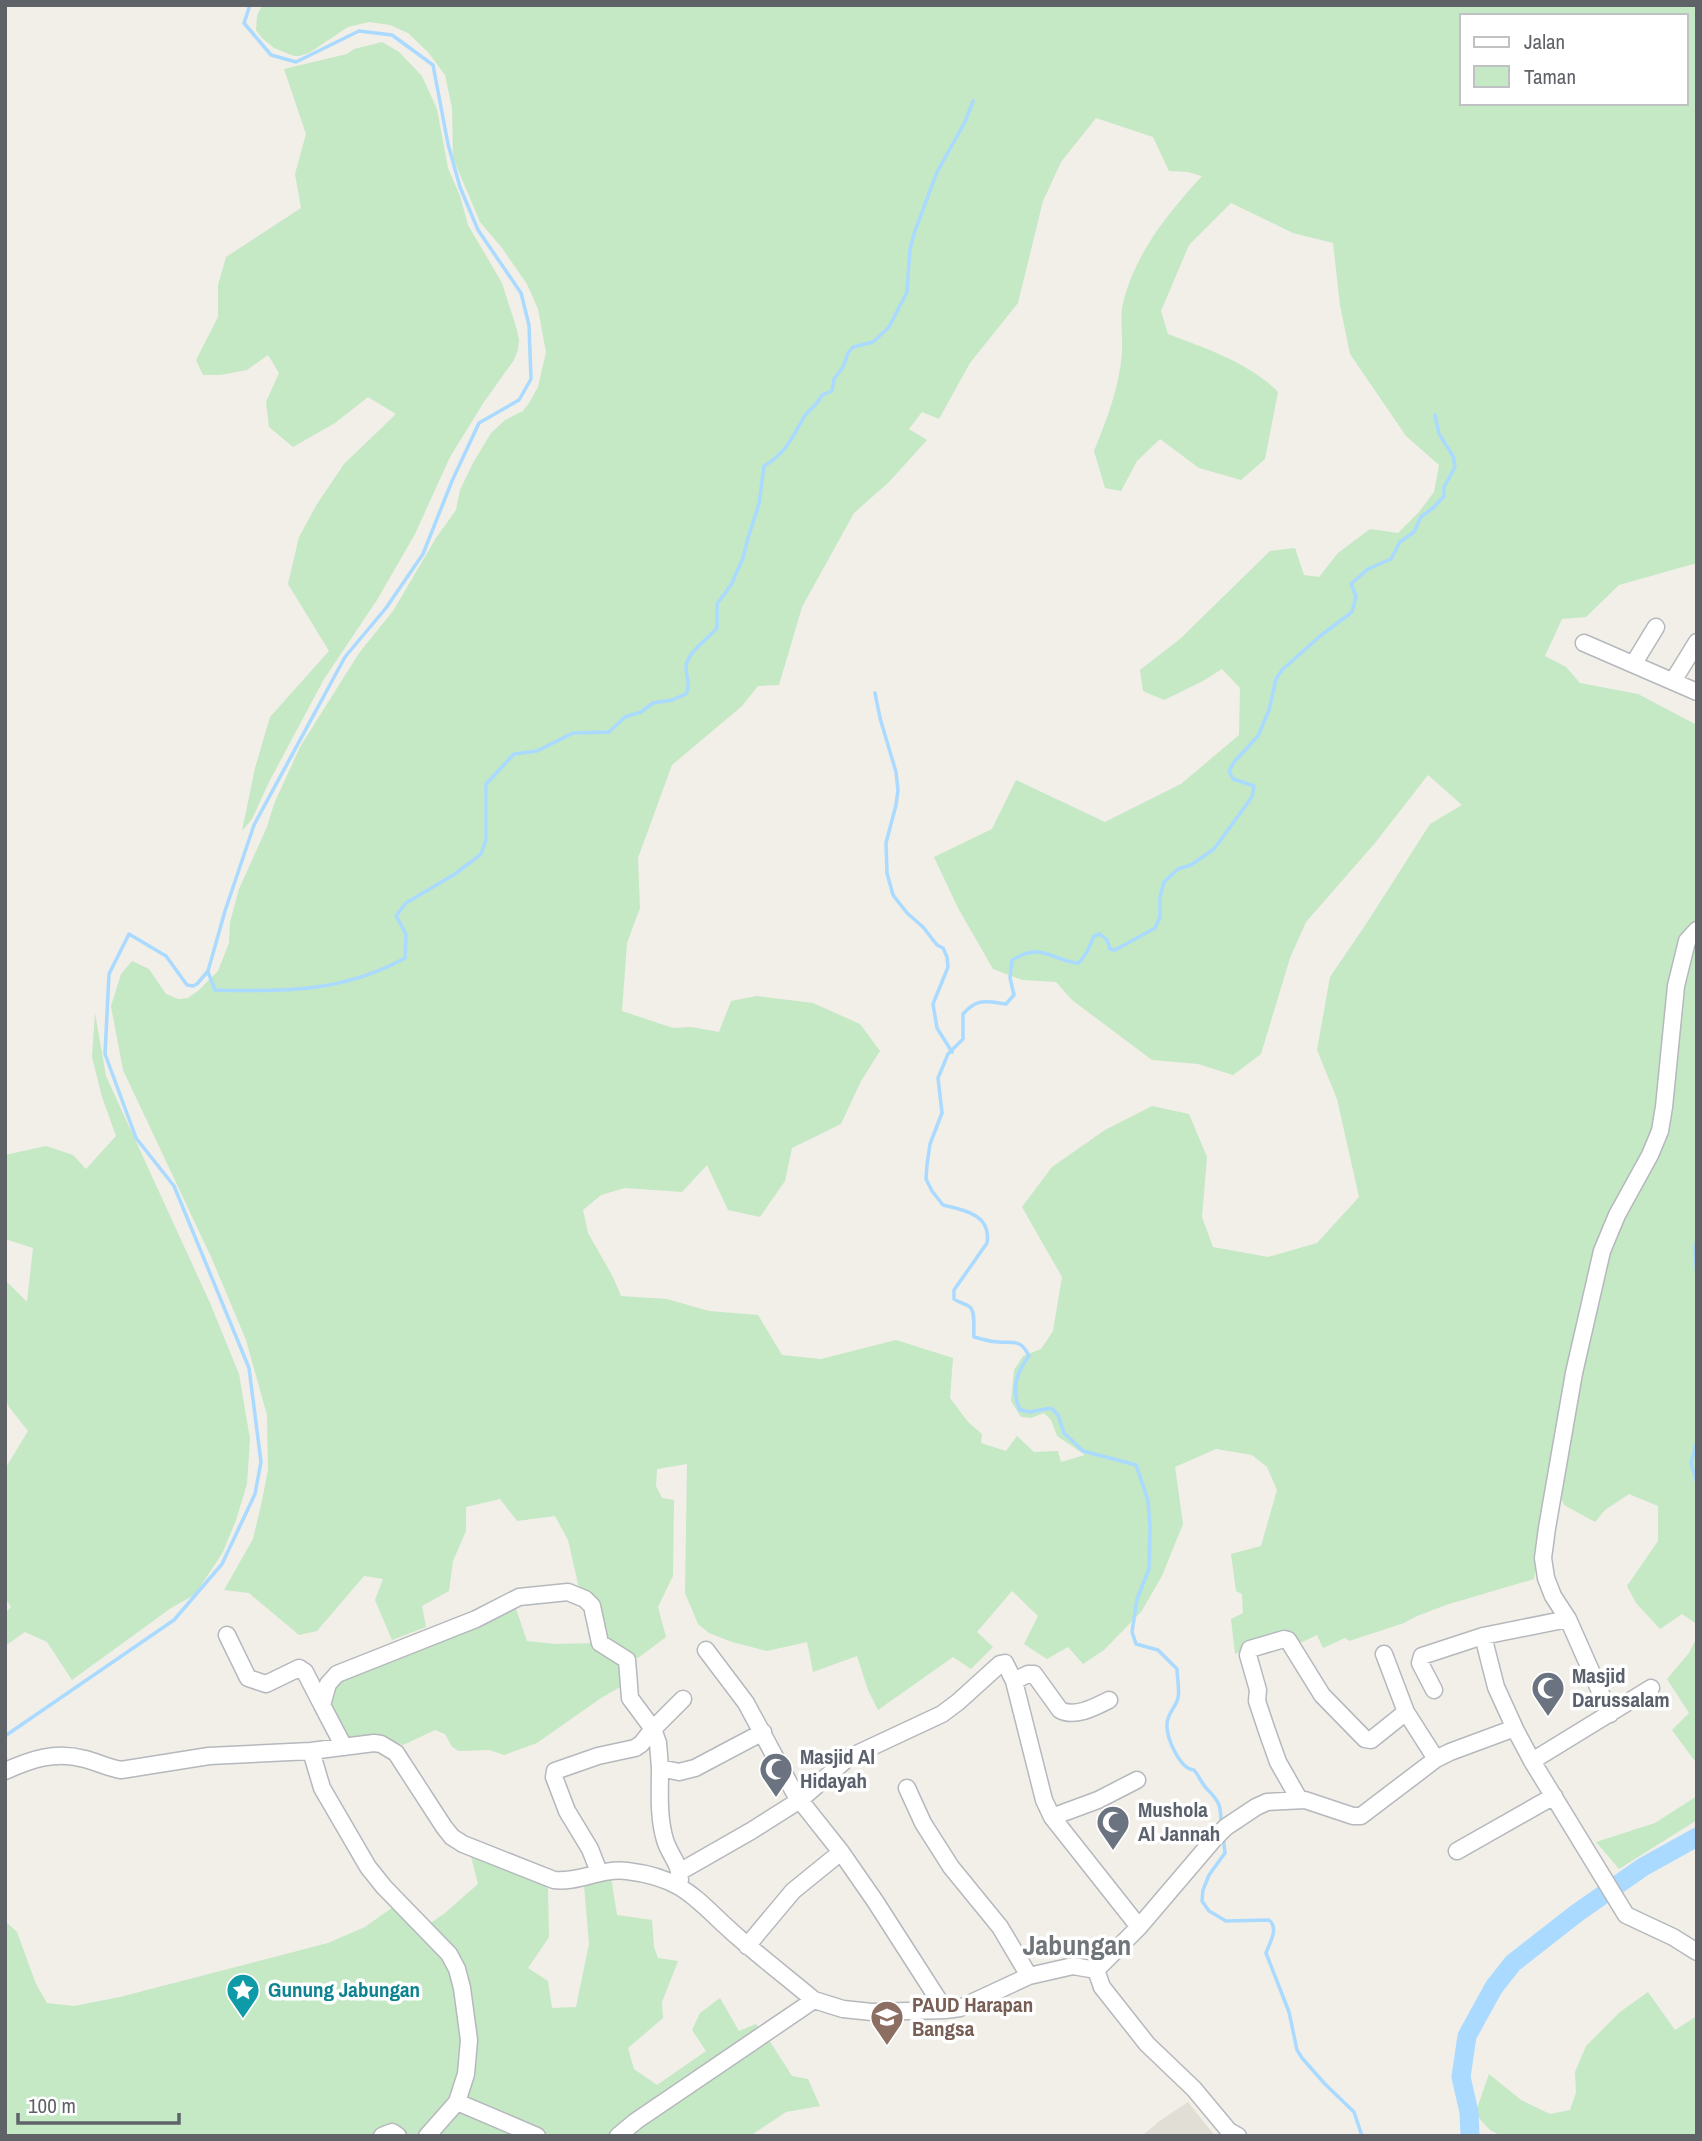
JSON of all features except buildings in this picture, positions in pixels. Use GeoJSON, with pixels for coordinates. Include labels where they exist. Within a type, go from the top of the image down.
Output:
{"type":"FeatureCollection","features":[{"type":"Feature","properties":{"kind":"street"},"geometry":{"type":"LineString","coordinates":[[1634,663],[1656,627]]}},
{"type":"Feature","properties":{"kind":"street"},"geometry":{"type":"LineString","coordinates":[[1673,681],[1697,642]]}},
{"type":"Feature","properties":{"kind":"street"},"geometry":{"type":"LineString","coordinates":[[1584,643],[1697,692]]}},
{"type":"Feature","properties":{"kind":"street"},"geometry":{"type":"LineString","coordinates":[[1611,1714],[1568,1619],[1553,1596],[1546,1578],[1546,1528],[1583,1328],[1602,1251],[1617,1215],[1660,1131],[1676,986],[1687,941],[1697,930]]}},
{"type":"Feature","properties":{"kind":"street"},"geometry":{"type":"LineString","coordinates":[[322,1705],[328,1684],[337,1674],[476,1619],[519,1597],[568,1592],[589,1602],[600,1643],[627,1660],[630,1698],[653,1729],[658,1743],[660,1813],[666,1841],[681,1878],[698,1899],[747,1945],[814,2000],[843,2009],[872,2012],[945,2010],[960,2008],[1029,1976],[1073,1966],[1096,1970]]}},
{"type":"Feature","properties":{"kind":"street"},"geometry":{"type":"LineString","coordinates":[[1433,1690],[1419,1663],[1422,1656],[1483,1636],[1568,1619]]}},
{"type":"Feature","properties":{"kind":"street"},"geometry":{"type":"LineString","coordinates":[[227,1635],[248,1678],[266,1684],[295,1668],[302,1669],[344,1746]]}},
{"type":"Feature","properties":{"kind":"street"},"geometry":{"type":"LineString","coordinates":[[1483,1636],[1496,1687],[1516,1731],[1626,1915],[1673,1937],[1697,1952]]}},
{"type":"Feature","properties":{"kind":"street"},"geometry":{"type":"LineString","coordinates":[[1299,1799],[1278,1762],[1257,1701],[1258,1689],[1248,1655],[1251,1649],[1288,1640],[1322,1695],[1368,1740],[1406,1712]]}},
{"type":"Feature","properties":{"kind":"street"},"geometry":{"type":"LineString","coordinates":[[706,1650],[746,1703],[800,1800],[841,1852],[884,1914],[945,2010]]}},
{"type":"Feature","properties":{"kind":"street"},"geometry":{"type":"LineString","coordinates":[[1384,1654],[1406,1712],[1436,1759]]}},
{"type":"Feature","properties":{"kind":"street"},"geometry":{"type":"LineString","coordinates":[[5,1771],[45,1756],[86,1759],[121,1770],[209,1756],[382,1744],[396,1753],[444,1827],[452,1837],[463,1844],[554,1880],[563,1881],[599,1872],[628,1871],[661,1879],[681,1878],[800,1800],[848,1758],[942,1714],[1000,1664],[1005,1663],[1014,1681],[1044,1800],[1052,1817],[1139,1927]]}},
{"type":"Feature","properties":{"kind":"street"},"geometry":{"type":"LineString","coordinates":[[1014,1681],[1034,1674],[1065,1713],[1095,1708],[1109,1700]]}},
{"type":"Feature","properties":{"kind":"street"},"geometry":{"type":"LineString","coordinates":[[1532,1761],[1651,1688]]}},
{"type":"Feature","properties":{"kind":"street"},"geometry":{"type":"LineString","coordinates":[[599,1872],[590,1849],[567,1811],[554,1777],[555,1771],[598,1756],[635,1748],[683,1699]]}},
{"type":"Feature","properties":{"kind":"street"},"geometry":{"type":"LineString","coordinates":[[1096,1970],[1139,1927],[1220,1833],[1261,1804],[1299,1799],[1361,1816],[1436,1759],[1508,1729],[1516,1731]]}},
{"type":"Feature","properties":{"kind":"street"},"geometry":{"type":"LineString","coordinates":[[660,1768],[679,1772],[695,1768],[763,1732]]}},
{"type":"Feature","properties":{"kind":"street"},"geometry":{"type":"LineString","coordinates":[[311,1751],[322,1788],[368,1867],[449,1954],[457,1969],[468,2040],[466,2074],[457,2102],[426,2136]]}},
{"type":"Feature","properties":{"kind":"street"},"geometry":{"type":"LineString","coordinates":[[1052,1817],[1098,1800],[1137,1780]]}},
{"type":"Feature","properties":{"kind":"street"},"geometry":{"type":"LineString","coordinates":[[906,1788],[944,1856],[1000,1927],[1029,1976]]}},
{"type":"Feature","properties":{"kind":"street"},"geometry":{"type":"LineString","coordinates":[[1457,1851],[1554,1796]]}},
{"type":"Feature","properties":{"kind":"street"},"geometry":{"type":"LineString","coordinates":[[747,1945],[793,1891],[841,1852]]}},
{"type":"Feature","properties":{"kind":"street"},"geometry":{"type":"LineString","coordinates":[[1096,1970],[1102,1987],[1147,2044],[1194,2089],[1229,2131],[1238,2136]]}},
{"type":"Feature","properties":{"kind":"street"},"geometry":{"type":"LineString","coordinates":[[618,2136],[814,2000]]}},
{"type":"Feature","properties":{"kind":"street"},"geometry":{"type":"LineString","coordinates":[[457,2102],[537,2136]]}},
{"type":"Feature","properties":{"kind":"street"},"geometry":{"type":"LineString","coordinates":[[382,2136],[392,2132],[397,2136]]}},
{"type":"Feature","properties":{"kind":"shaded area"},"geometry":{"type":"Polygon","coordinates":[[[1188,2102],[1215,2136],[1142,2136],[1161,2120],[1188,2102]]]}},
{"type":"Feature","properties":{"kind":"green space"},"geometry":{"type":"Polygon","coordinates":[[[262,5],[1697,5],[1697,563],[1619,585],[1586,617],[1562,619],[1545,656],[1566,667],[1580,683],[1638,694],[1697,727],[1697,1624],[1682,1614],[1660,1629],[1636,1603],[1627,1586],[1658,1541],[1658,1506],[1629,1494],[1605,1510],[1595,1522],[1564,1505],[1560,1495],[1548,1495],[1534,1579],[1446,1605],[1404,1623],[1349,1641],[1345,1638],[1323,1648],[1317,1635],[1296,1645],[1276,1636],[1235,1654],[1231,1619],[1243,1613],[1242,1594],[1236,1591],[1231,1554],[1261,1546],[1277,1490],[1267,1467],[1252,1455],[1216,1449],[1175,1467],[1183,1524],[1162,1576],[1141,1612],[1104,1650],[1083,1664],[1068,1647],[1047,1659],[1024,1644],[1038,1616],[1012,1591],[977,1632],[993,1647],[971,1669],[953,1657],[878,1710],[857,1656],[813,1672],[807,1642],[767,1651],[709,1633],[698,1624],[685,1593],[687,1464],[657,1469],[656,1486],[662,1498],[674,1500],[673,1576],[658,1607],[666,1637],[638,1658],[604,1639],[579,1588],[568,1540],[555,1516],[517,1521],[500,1499],[466,1507],[466,1531],[453,1561],[449,1591],[422,1606],[426,1627],[392,1640],[375,1600],[383,1579],[364,1576],[317,1631],[299,1635],[249,1593],[224,1590],[253,1539],[268,1470],[267,1415],[246,1340],[212,1259],[123,1070],[111,1006],[121,974],[132,961],[149,969],[166,994],[178,999],[188,998],[218,971],[229,943],[230,922],[239,889],[300,747],[359,653],[393,611],[436,538],[456,510],[460,490],[491,433],[505,420],[523,411],[529,403],[538,387],[546,352],[538,309],[527,284],[480,222],[453,158],[452,108],[445,75],[428,52],[408,33],[390,25],[369,22],[348,27],[309,53],[299,56],[274,48],[256,30],[257,16],[262,5]],[[1096,118],[1061,162],[1043,201],[1018,303],[970,363],[939,419],[922,412],[909,429],[927,440],[889,482],[854,513],[802,607],[779,685],[758,686],[742,706],[672,765],[638,858],[640,908],[627,943],[622,1011],[673,1028],[691,1027],[719,1032],[731,1001],[757,996],[813,1003],[860,1024],[880,1051],[861,1081],[841,1124],[792,1148],[785,1181],[760,1217],[728,1210],[707,1165],[682,1192],[625,1188],[601,1195],[583,1210],[588,1233],[621,1296],[667,1299],[709,1311],[758,1315],[782,1355],[821,1359],[896,1340],[953,1358],[950,1398],[968,1422],[982,1434],[981,1443],[1006,1451],[1017,1436],[1034,1452],[1058,1451],[1061,1462],[1085,1455],[1057,1436],[1051,1420],[1044,1413],[1031,1418],[1021,1417],[1011,1401],[1014,1370],[1023,1356],[1041,1349],[1053,1331],[1062,1277],[1022,1207],[1052,1167],[1105,1130],[1152,1106],[1189,1114],[1207,1157],[1202,1217],[1213,1247],[1268,1257],[1317,1243],[1359,1197],[1337,1099],[1317,1050],[1330,977],[1430,824],[1462,805],[1428,775],[1375,843],[1306,922],[1290,958],[1261,1054],[1233,1075],[1198,1064],[1152,1060],[1072,1000],[1056,982],[1022,980],[993,969],[958,908],[934,857],[992,829],[1016,780],[1105,822],[1181,784],[1239,735],[1240,688],[1222,669],[1164,700],[1143,691],[1140,670],[1180,639],[1270,551],[1295,548],[1304,575],[1319,577],[1338,553],[1370,529],[1398,533],[1434,492],[1439,465],[1406,436],[1350,354],[1340,305],[1333,243],[1293,233],[1231,203],[1189,245],[1161,311],[1168,334],[1240,364],[1278,392],[1265,459],[1241,480],[1199,468],[1160,439],[1137,461],[1121,491],[1105,488],[1094,451],[1118,379],[1124,299],[1146,248],[1202,176],[1169,171],[1153,137],[1096,118]]]}},
{"type":"Feature","properties":{"kind":"green space"},"geometry":{"type":"Polygon","coordinates":[[[382,42],[399,52],[422,76],[437,109],[448,168],[468,225],[502,283],[517,330],[518,350],[450,457],[415,534],[377,600],[324,679],[252,819],[242,831],[255,768],[270,717],[329,651],[288,584],[299,537],[344,464],[396,414],[368,397],[335,423],[293,447],[269,427],[266,402],[279,373],[268,355],[247,370],[220,375],[203,375],[196,360],[218,317],[218,285],[226,257],[301,208],[295,174],[306,134],[284,69],[347,54],[354,49],[382,42]]]}},
{"type":"Feature","properties":{"kind":"green space"},"geometry":{"type":"Polygon","coordinates":[[[95,1013],[106,1076],[210,1303],[239,1374],[250,1439],[247,1484],[236,1520],[223,1552],[200,1587],[194,1595],[171,1608],[72,1680],[47,1642],[25,1632],[5,1646],[5,1613],[11,1607],[5,1598],[5,1469],[28,1431],[9,1407],[5,1397],[5,1280],[27,1302],[33,1248],[5,1239],[5,1155],[46,1146],[73,1155],[86,1169],[116,1136],[92,1057],[95,1013]]]}},
{"type":"Feature","properties":{"kind":"green space"},"geometry":{"type":"Polygon","coordinates":[[[514,1603],[527,1641],[556,1644],[596,1643],[624,1661],[622,1686],[537,1743],[504,1755],[489,1750],[459,1751],[452,1747],[445,1734],[435,1730],[403,1745],[384,1737],[347,1742],[326,1702],[338,1679],[514,1603]]]}},
{"type":"Feature","properties":{"kind":"green space"},"geometry":{"type":"Polygon","coordinates":[[[1697,1637],[1697,1764],[1672,1730],[1689,1713],[1667,1679],[1689,1653],[1697,1637]]]}},
{"type":"Feature","properties":{"kind":"green space"},"geometry":{"type":"Polygon","coordinates":[[[1697,1796],[1697,1820],[1619,1869],[1596,1842],[1655,1823],[1697,1796]]]}},
{"type":"Feature","properties":{"kind":"green space"},"geometry":{"type":"Polygon","coordinates":[[[470,1852],[533,1877],[548,1888],[549,1937],[528,1968],[548,1981],[552,2008],[576,2007],[589,1944],[584,1886],[611,1877],[617,1915],[652,1920],[654,1947],[658,1958],[678,1961],[662,2002],[663,2018],[628,2048],[634,2069],[657,2085],[706,2051],[692,2030],[700,2013],[720,1998],[739,2031],[756,2024],[792,2076],[808,2079],[820,2106],[786,2112],[750,2136],[5,2136],[5,1921],[17,1932],[36,1984],[47,2003],[74,2006],[120,1997],[328,1943],[365,1927],[393,1907],[419,1931],[445,1913],[478,1884],[470,1852]]]}},
{"type":"Feature","properties":{"kind":"green space"},"geometry":{"type":"Polygon","coordinates":[[[1648,1992],[1675,2030],[1697,2016],[1697,2136],[1501,2136],[1490,2130],[1475,2114],[1489,2074],[1521,2100],[1550,2114],[1570,2110],[1576,2093],[1575,2072],[1586,2046],[1620,2012],[1648,1992]]]}},
{"type":"Feature","properties":{"kind":"green space"},"geometry":{"type":"Polygon","coordinates":[[[914,2023],[952,2023],[952,2039],[914,2039],[914,2023]]]}},
{"type":"Feature","properties":{"kind":"waterway"},"geometry":{"type":"LineString","coordinates":[[5,1736],[174,1620],[222,1564],[255,1494],[261,1462],[249,1368],[174,1186],[136,1138],[105,1054],[109,974],[129,934],[166,956],[187,985],[197,984],[208,971],[254,825],[345,657],[386,608],[423,554],[479,423],[519,400],[531,379],[529,325],[521,293],[478,230],[460,187],[448,144],[433,65],[392,35],[359,31],[296,62],[271,55],[244,23],[250,5]]}},
{"type":"Feature","properties":{"kind":"waterway"},"geometry":{"type":"LineString","coordinates":[[208,972],[215,990],[289,990],[359,978],[405,958],[406,934],[396,916],[406,903],[455,874],[481,854],[486,840],[486,784],[514,754],[537,751],[573,733],[609,732],[625,717],[641,712],[653,703],[672,700],[686,694],[687,661],[717,628],[717,604],[731,585],[743,558],[759,504],[764,466],[783,451],[804,417],[822,395],[832,391],[834,379],[853,347],[873,342],[889,327],[907,292],[910,249],[915,231],[937,172],[965,122],[973,101]]}},
{"type":"Feature","properties":{"kind":"waterway"},"geometry":{"type":"LineString","coordinates":[[1221,1824],[1217,1801],[1194,1770],[1179,1759],[1167,1730],[1167,1720],[1179,1695],[1177,1669],[1158,1650],[1136,1644],[1132,1632],[1137,1599],[1149,1569],[1148,1500],[1136,1465],[1083,1451],[1064,1433],[1058,1415],[1051,1408],[1030,1412],[1020,1410],[1015,1388],[1021,1368],[1029,1356],[1017,1343],[992,1342],[974,1337],[972,1310],[954,1299],[954,1290],[987,1243],[987,1233],[981,1220],[974,1215],[943,1205],[926,1179],[930,1144],[942,1113],[938,1078],[948,1054],[963,1039],[963,1014],[977,1003],[1006,1004],[1014,995],[1010,978],[1012,960],[1024,954],[1041,952],[1079,963],[1094,936],[1100,934],[1107,940],[1110,949],[1115,950],[1155,928],[1160,917],[1160,897],[1164,882],[1178,869],[1191,865],[1214,849],[1252,797],[1254,786],[1233,779],[1229,771],[1258,736],[1269,710],[1276,679],[1282,670],[1352,612],[1356,596],[1351,584],[1368,569],[1391,559],[1400,542],[1414,532],[1421,517],[1444,496],[1444,487],[1455,467],[1453,456],[1439,434],[1435,415]]}},
{"type":"Feature","properties":{"kind":"waterway"},"geometry":{"type":"LineString","coordinates":[[875,693],[896,772],[898,790],[886,843],[887,873],[893,895],[937,945],[943,948],[947,957],[948,967],[933,1004],[937,1028],[952,1052]]}},
{"type":"Feature","properties":{"kind":"waterway"},"geometry":{"type":"LineString","coordinates":[[1697,1239],[1697,1276]]}},
{"type":"Feature","properties":{"kind":"waterway"},"geometry":{"type":"LineString","coordinates":[[1697,1442],[1691,1463],[1697,1483]]}},
{"type":"Feature","properties":{"kind":"waterway"},"geometry":{"type":"LineString","coordinates":[[1223,1835],[1225,1853],[1209,1875],[1202,1901],[1209,1911],[1226,1921],[1269,1920],[1272,1923],[1273,1935],[1266,1953],[1289,2012],[1297,2050],[1325,2084],[1354,2112],[1362,2136]]}},
{"type":"Feature","properties":{"kind":"waterway"},"geometry":{"type":"LineString","coordinates":[[1470,2136],[1469,2112],[1461,2077],[1467,2036],[1494,1987],[1513,1963],[1577,1913],[1643,1867],[1697,1837]]}},
{"type":"Feature","properties":{"kind":"place","name":"Masjid Darussalam"},"geometry":{"type":"Point","coordinates":[1548,1718]}},
{"type":"Feature","properties":{"kind":"place","name":"Masjid Al Hidayah"},"geometry":{"type":"Point","coordinates":[776,1799]}},
{"type":"Feature","properties":{"kind":"place","name":"Mushola Al Jannah"},"geometry":{"type":"Point","coordinates":[1113,1852]}},
{"type":"Feature","properties":{"kind":"place","name":"Gunung Jabungan"},"geometry":{"type":"Point","coordinates":[243,2020]}},
{"type":"Feature","properties":{"kind":"place","name":"PAUD Harapan Bangsa"},"geometry":{"type":"Point","coordinates":[887,2047]}},
{"type":"Feature","properties":{"kind":"district","name":"Jabungan"},"geometry":{"type":"Point","coordinates":[1077,1945]}}]}
